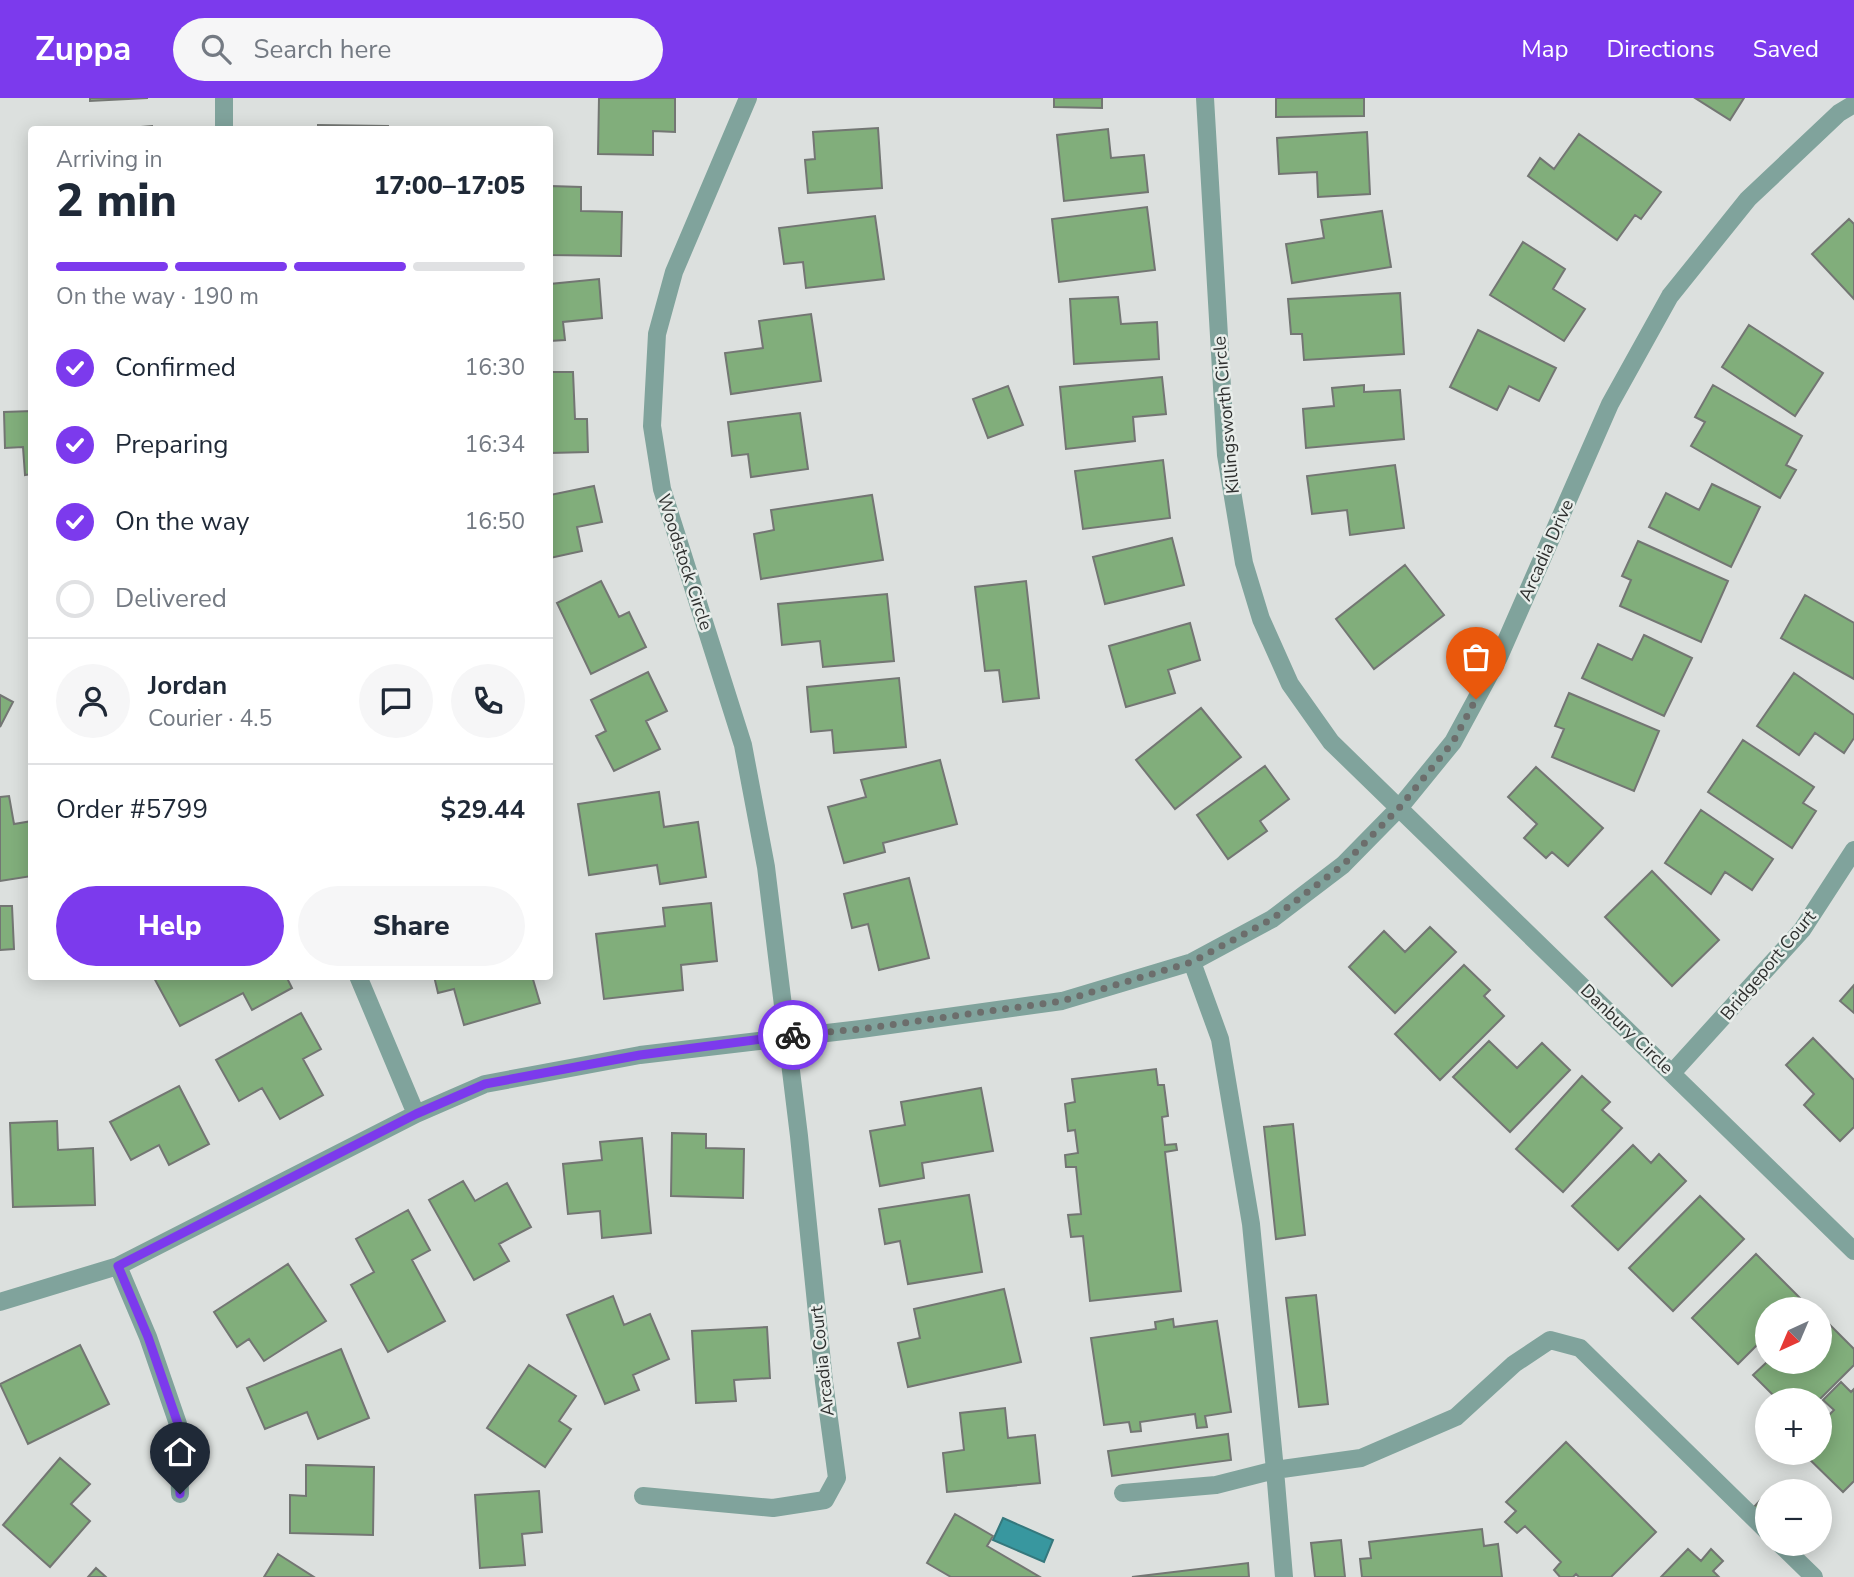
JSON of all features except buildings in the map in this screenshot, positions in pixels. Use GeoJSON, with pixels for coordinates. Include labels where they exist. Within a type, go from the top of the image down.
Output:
{"type":"FeatureCollection","features":[{"type":"Feature","properties":{"kind":"street"},"geometry":{"type":"LineString","coordinates":[[224,98],[224,126]]}},
{"type":"Feature","properties":{"kind":"street","name":"Woodstock Circle"},"geometry":{"type":"LineString","coordinates":[[748,98],[674,272],[657,334],[652,426],[662,489],[743,745],[766,867],[788,1036]]}},
{"type":"Feature","properties":{"kind":"street","name":"Killingsworth Circle"},"geometry":{"type":"LineString","coordinates":[[1205,98],[1226,455],[1244,563],[1261,619],[1290,684],[1331,742],[1400,807]]}},
{"type":"Feature","properties":{"kind":"street","name":"Arcadia Drive"},"geometry":{"type":"LineString","coordinates":[[0,1302],[118,1266],[416,1114],[485,1084],[640,1055],[861,1029],[1062,1001],[1192,962],[1272,919],[1343,865],[1400,807],[1453,742],[1499,657],[1610,404],[1670,296],[1748,199],[1839,113],[1854,104]]}},
{"type":"Feature","properties":{"kind":"street","name":"Danbury Circle"},"geometry":{"type":"LineString","coordinates":[[1400,807],[1854,1251]]}},
{"type":"Feature","properties":{"kind":"street","name":"Bridgeport Court"},"geometry":{"type":"LineString","coordinates":[[1672,1073],[1802,930],[1854,850]]}},
{"type":"Feature","properties":{"kind":"street"},"geometry":{"type":"LineString","coordinates":[[1192,962],[1220,1038],[1251,1223],[1284,1577]]}},
{"type":"Feature","properties":{"kind":"street"},"geometry":{"type":"LineString","coordinates":[[360,980],[416,1114]]}},
{"type":"Feature","properties":{"kind":"street","name":"Arcadia Court"},"geometry":{"type":"LineString","coordinates":[[643,1496],[773,1508],[825,1500],[837,1478],[824,1382],[788,1036]]}},
{"type":"Feature","properties":{"kind":"street"},"geometry":{"type":"LineString","coordinates":[[118,1266],[148,1337],[178,1424],[180,1494]]}},
{"type":"Feature","properties":{"kind":"street"},"geometry":{"type":"LineString","coordinates":[[1123,1493],[1216,1485],[1275,1470],[1362,1458],[1456,1417],[1514,1364],[1550,1340],[1580,1348],[1755,1519]]}},
{"type":"Feature","properties":{"kind":"street"},"geometry":{"type":"LineString","coordinates":[[1792,1556],[1814,1577]]}},
{"type":"Feature","properties":{"kind":"water"},"geometry":{"type":"Polygon","coordinates":[[[1003,1518],[1053,1540],[1044,1562],[993,1540],[1003,1518]]]}},
{"type":"Feature","properties":{"kind":"way so far"},"geometry":{"type":"LineString","coordinates":[[793,1035],[861,1029],[1062,1001],[1192,962],[1272,919],[1343,865],[1400,807],[1453,742],[1476,699]]}},
{"type":"Feature","properties":{"kind":"route"},"geometry":{"type":"LineString","coordinates":[[180,1494],[178,1424],[148,1337],[118,1266],[416,1114],[485,1084],[640,1055],[793,1035]]}}]}
